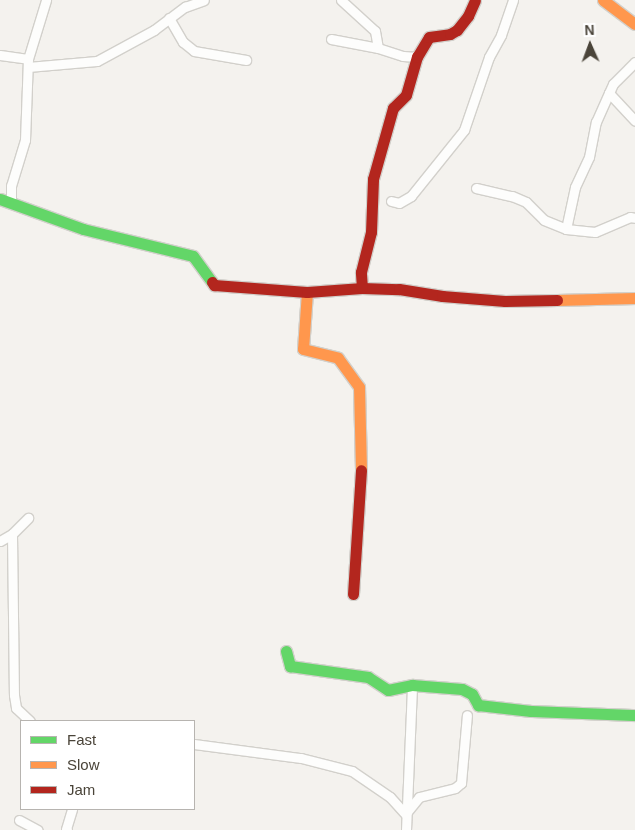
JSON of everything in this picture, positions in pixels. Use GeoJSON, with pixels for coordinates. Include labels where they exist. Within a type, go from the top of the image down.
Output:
{"type":"FeatureCollection","features":[{"type":"Feature","properties":{"kind":"street"},"geometry":{"type":"LineString","coordinates":[[46,0],[41,21],[31,43],[28,63],[25,140],[6,201],[83,229],[193,256],[214,285],[307,292],[362,288],[398,289],[442,296],[475,297],[505,301],[635,298]]}},
{"type":"Feature","properties":{"kind":"street"},"geometry":{"type":"LineString","coordinates":[[0,55],[28,63],[97,62],[154,30],[185,7],[204,0]]}},
{"type":"Feature","properties":{"kind":"street"},"geometry":{"type":"LineString","coordinates":[[341,0],[375,31],[378,48]]}},
{"type":"Feature","properties":{"kind":"street"},"geometry":{"type":"LineString","coordinates":[[362,288],[361,272],[371,232],[373,179],[393,108],[402,102],[406,95],[417,57],[429,37],[450,34],[457,30],[468,16],[475,0]]}},
{"type":"Feature","properties":{"kind":"street"},"geometry":{"type":"LineString","coordinates":[[392,201],[403,202],[411,196],[464,130],[489,57],[501,35],[513,0]]}},
{"type":"Feature","properties":{"kind":"street"},"geometry":{"type":"LineString","coordinates":[[604,0],[635,24]]}},
{"type":"Feature","properties":{"kind":"street"},"geometry":{"type":"LineString","coordinates":[[169,18],[183,42],[194,51],[246,60]]}},
{"type":"Feature","properties":{"kind":"street"},"geometry":{"type":"LineString","coordinates":[[331,39],[378,48],[403,56],[417,57]]}},
{"type":"Feature","properties":{"kind":"street"},"geometry":{"type":"LineString","coordinates":[[566,230],[575,187],[589,157],[596,122],[617,79],[635,62]]}},
{"type":"Feature","properties":{"kind":"street"},"geometry":{"type":"LineString","coordinates":[[609,92],[635,121]]}},
{"type":"Feature","properties":{"kind":"street"},"geometry":{"type":"LineString","coordinates":[[476,188],[512,196],[526,202],[544,220],[566,230],[595,232],[630,217],[635,218]]}},
{"type":"Feature","properties":{"kind":"street"},"geometry":{"type":"LineString","coordinates":[[307,292],[302,346],[304,350],[338,358],[359,386],[361,469],[353,594]]}},
{"type":"Feature","properties":{"kind":"street"},"geometry":{"type":"LineString","coordinates":[[0,541],[12,534],[28,518]]}},
{"type":"Feature","properties":{"kind":"street"},"geometry":{"type":"LineString","coordinates":[[12,534],[14,695],[16,708],[29,720]]}},
{"type":"Feature","properties":{"kind":"street"},"geometry":{"type":"LineString","coordinates":[[286,651],[290,666],[368,677],[388,690],[412,685],[462,689],[472,694],[478,705],[531,711],[635,715]]}},
{"type":"Feature","properties":{"kind":"street"},"geometry":{"type":"LineString","coordinates":[[406,830],[412,685]]}},
{"type":"Feature","properties":{"kind":"street"},"geometry":{"type":"LineString","coordinates":[[406,815],[418,797],[431,792],[455,788],[461,783],[467,715]]}},
{"type":"Feature","properties":{"kind":"street"},"geometry":{"type":"LineString","coordinates":[[195,744],[301,758],[352,771],[390,797],[406,815]]}},
{"type":"Feature","properties":{"kind":"street"},"geometry":{"type":"LineString","coordinates":[[65,830],[72,810]]}},
{"type":"Feature","properties":{"kind":"street"},"geometry":{"type":"LineString","coordinates":[[19,820],[38,830]]}},
{"type":"Feature","properties":{"kind":"traffic: fast"},"geometry":{"type":"LineString","coordinates":[[0,199],[83,229],[193,256],[212,282]]}},
{"type":"Feature","properties":{"kind":"traffic: fast"},"geometry":{"type":"LineString","coordinates":[[286,651],[290,666],[368,677],[388,690],[412,685],[462,689],[472,694],[478,705],[531,711],[635,715]]}},
{"type":"Feature","properties":{"kind":"traffic: slow"},"geometry":{"type":"LineString","coordinates":[[603,0],[635,24]]}},
{"type":"Feature","properties":{"kind":"traffic: slow"},"geometry":{"type":"LineString","coordinates":[[307,292],[303,349],[338,358],[359,387],[361,470]]}},
{"type":"Feature","properties":{"kind":"traffic: slow"},"geometry":{"type":"LineString","coordinates":[[557,300],[635,298]]}},
{"type":"Feature","properties":{"kind":"traffic: jam"},"geometry":{"type":"LineString","coordinates":[[362,288],[361,272],[371,232],[373,179],[393,108],[406,95],[417,57],[429,37],[450,34],[457,30],[468,16],[475,0]]}},
{"type":"Feature","properties":{"kind":"traffic: jam"},"geometry":{"type":"LineString","coordinates":[[212,282],[214,285],[307,292],[362,288],[399,289],[442,296],[505,301],[557,300]]}},
{"type":"Feature","properties":{"kind":"traffic: jam"},"geometry":{"type":"LineString","coordinates":[[353,594],[361,470]]}}]}
